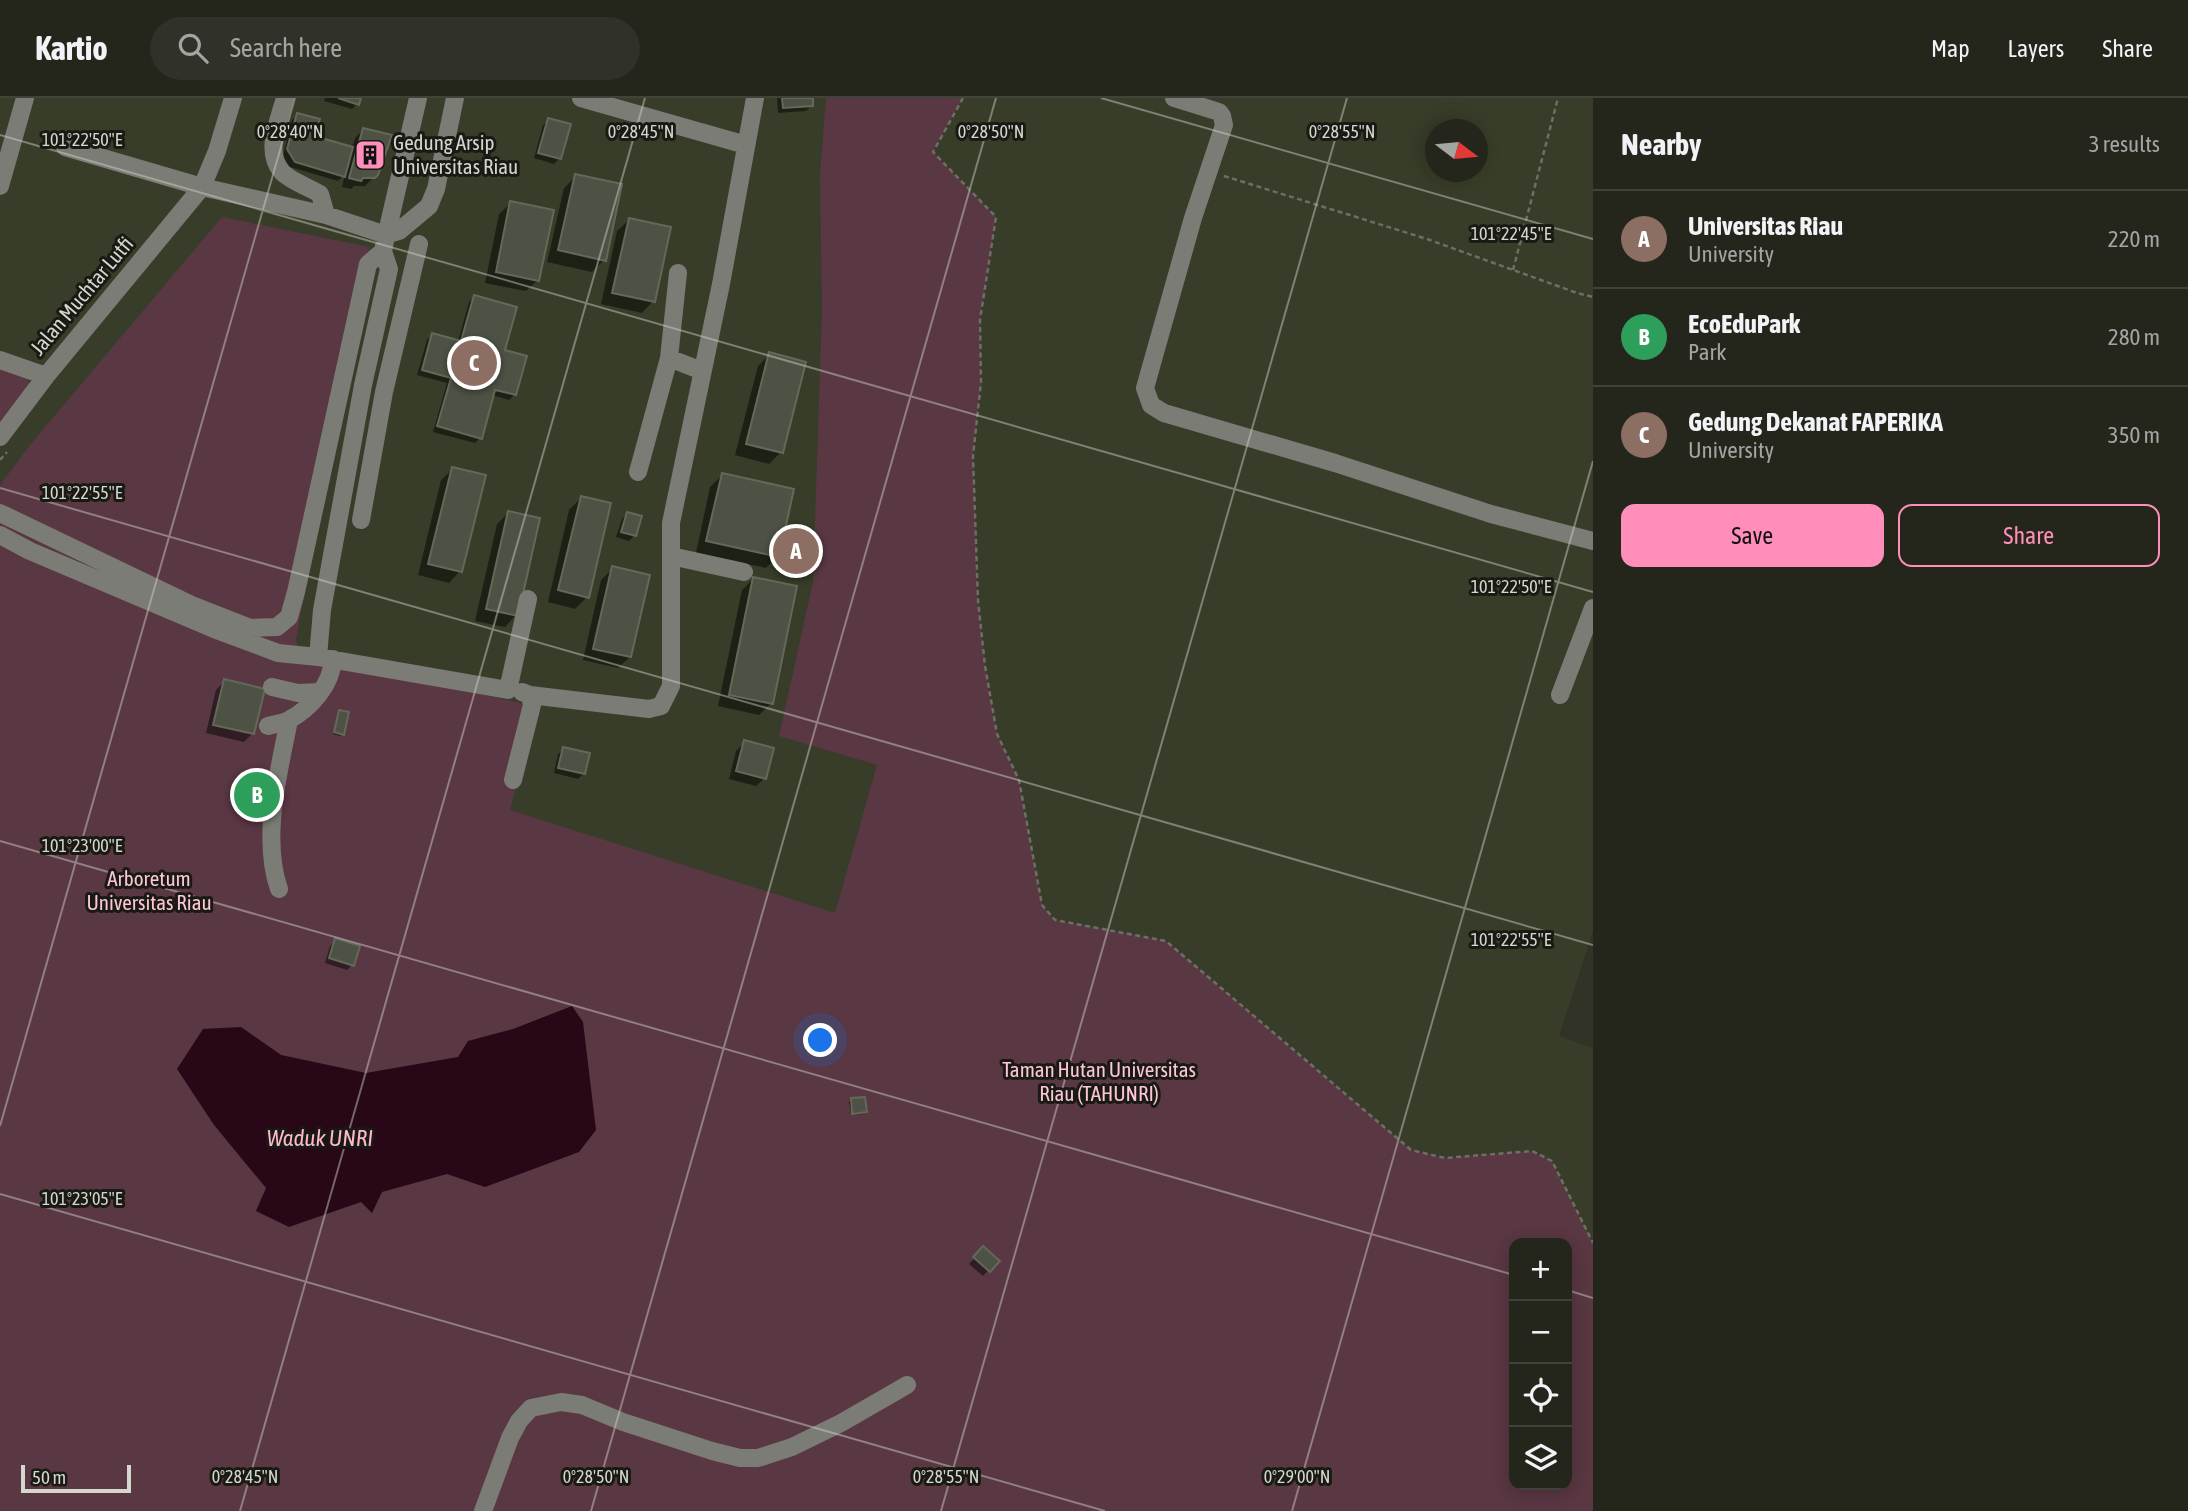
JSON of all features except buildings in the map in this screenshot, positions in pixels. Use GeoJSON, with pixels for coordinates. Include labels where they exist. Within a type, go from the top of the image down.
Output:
{"type":"FeatureCollection","features":[{"type":"Feature","properties":{"kind":"street"},"geometry":{"type":"LineString","coordinates":[[0,186],[8,133],[25,98]]}},
{"type":"Feature","properties":{"kind":"street"},"geometry":{"type":"LineString","coordinates":[[285,98],[273,149],[277,164],[283,174],[320,194],[326,215]]}},
{"type":"Feature","properties":{"kind":"street"},"geometry":{"type":"LineString","coordinates":[[268,726],[289,720],[309,705],[327,684],[332,672],[326,658],[322,610],[363,385],[389,269],[385,243],[418,98]]}},
{"type":"Feature","properties":{"kind":"street"},"geometry":{"type":"LineString","coordinates":[[0,513],[194,606],[250,628],[276,627],[289,617],[368,264],[385,243],[429,206],[436,189],[455,98]]}},
{"type":"Feature","properties":{"kind":"street"},"geometry":{"type":"LineString","coordinates":[[581,98],[746,145]]}},
{"type":"Feature","properties":{"kind":"street"},"geometry":{"type":"LineString","coordinates":[[0,535],[30,551],[214,629],[278,653],[326,658],[530,695],[649,709],[661,706],[671,686],[671,523],[721,284],[755,98]]}},
{"type":"Feature","properties":{"kind":"street"},"geometry":{"type":"LineString","coordinates":[[1174,98],[1219,112],[1224,125],[1145,388],[1151,405],[1164,413],[1335,463],[1491,514],[1593,541]]}},
{"type":"Feature","properties":{"kind":"street","name":"Jalan Muchtar Lutfi"},"geometry":{"type":"LineString","coordinates":[[4,443],[46,376],[202,187],[217,151],[228,99]]}},
{"type":"Feature","properties":{"kind":"street"},"geometry":{"type":"LineString","coordinates":[[65,147],[202,187],[326,215],[385,243]]}},
{"type":"Feature","properties":{"kind":"street"},"geometry":{"type":"LineString","coordinates":[[361,520],[384,392],[419,244]]}},
{"type":"Feature","properties":{"kind":"street"},"geometry":{"type":"LineString","coordinates":[[639,472],[668,358],[678,274]]}},
{"type":"Feature","properties":{"kind":"street"},"geometry":{"type":"LineString","coordinates":[[376,324],[398,329]]}},
{"type":"Feature","properties":{"kind":"street"},"geometry":{"type":"LineString","coordinates":[[668,358],[702,371]]}},
{"type":"Feature","properties":{"kind":"street"},"geometry":{"type":"LineString","coordinates":[[0,360],[46,376]]}},
{"type":"Feature","properties":{"kind":"street"},"geometry":{"type":"LineString","coordinates":[[363,385],[384,392]]}},
{"type":"Feature","properties":{"kind":"street"},"geometry":{"type":"LineString","coordinates":[[671,556],[744,572]]}},
{"type":"Feature","properties":{"kind":"street"},"geometry":{"type":"LineString","coordinates":[[509,690],[528,599]]}},
{"type":"Feature","properties":{"kind":"street"},"geometry":{"type":"LineString","coordinates":[[1560,695],[1593,608]]}},
{"type":"Feature","properties":{"kind":"street"},"geometry":{"type":"LineString","coordinates":[[272,687],[298,693],[320,692]]}},
{"type":"Feature","properties":{"kind":"street"},"geometry":{"type":"LineString","coordinates":[[513,780],[530,713],[530,695]]}},
{"type":"Feature","properties":{"kind":"street"},"geometry":{"type":"LineString","coordinates":[[279,889],[272,869],[271,847],[276,786],[289,720]]}},
{"type":"Feature","properties":{"kind":"street"},"geometry":{"type":"LineString","coordinates":[[483,1511],[510,1438],[519,1421],[531,1408],[561,1402],[582,1405],[623,1422],[712,1451],[740,1458],[758,1458],[792,1447],[907,1385]]}},
{"type":"Feature","properties":{"kind":"path"},"geometry":{"type":"LineString","coordinates":[[963,98],[933,152],[996,217],[981,320],[981,382],[973,456],[978,600],[985,666],[997,734],[1019,780],[1041,905],[1055,920],[1167,942],[1411,1150],[1445,1158],[1532,1151],[1552,1161],[1593,1243]]}},
{"type":"Feature","properties":{"kind":"path"},"geometry":{"type":"LineString","coordinates":[[1513,270],[1558,98]]}},
{"type":"Feature","properties":{"kind":"path"},"geometry":{"type":"LineString","coordinates":[[1208,171],[1427,239],[1593,297]]}},
{"type":"Feature","properties":{"kind":"path"},"geometry":{"type":"LineString","coordinates":[[0,460],[4,443]]}},
{"type":"Feature","properties":{"kind":"shaded area"},"geometry":{"type":"Polygon","coordinates":[[[0,98],[1593,98],[1593,931],[1559,1036],[1593,1048],[1593,1511],[0,1511],[0,98]]]}},
{"type":"Feature","properties":{"kind":"green space"},"geometry":{"type":"Polygon","coordinates":[[[826,98],[963,98],[933,152],[996,217],[980,320],[981,382],[973,456],[978,600],[985,666],[997,734],[1019,780],[1042,905],[1055,920],[1166,941],[1411,1150],[1445,1158],[1532,1151],[1552,1161],[1593,1243],[1593,1511],[0,1511],[0,485],[30,445],[222,217],[370,247],[296,640],[300,651],[537,707],[510,810],[835,913],[877,765],[779,736],[813,582],[822,311],[820,175],[826,98]]]}},
{"type":"Feature","properties":{"kind":"green space"},"geometry":{"type":"Polygon","coordinates":[[[0,361],[25,370],[30,387],[0,425],[0,361]]]}},
{"type":"Feature","properties":{"kind":"water","name":"Waduk UNRI"},"geometry":{"type":"Polygon","coordinates":[[[572,1006],[583,1022],[596,1130],[579,1152],[485,1187],[447,1174],[382,1192],[372,1213],[361,1202],[289,1227],[256,1211],[266,1188],[214,1125],[177,1069],[203,1029],[241,1027],[281,1055],[366,1073],[458,1057],[468,1041],[513,1029],[572,1006]]]}},
{"type":"Feature","properties":{"kind":"place","name":"Gedung Arsip Universitas Riau"},"geometry":{"type":"Point","coordinates":[370,155]}},
{"type":"Feature","properties":{"kind":"place","name":"Gedung Dekanat FAPERIKA"},"geometry":{"type":"Point","coordinates":[474,363]}},
{"type":"Feature","properties":{"kind":"place","name":"Universitas Riau"},"geometry":{"type":"Point","coordinates":[796,551]}},
{"type":"Feature","properties":{"kind":"place","name":"EcoEduPark"},"geometry":{"type":"Point","coordinates":[257,795]}},
{"type":"Feature","properties":{"kind":"park label","name":"Arboretum Universitas Riau"},"geometry":{"type":"Point","coordinates":[149,891]}},
{"type":"Feature","properties":{"kind":"park label","name":"Taman Hutan Universitas Riau (TAHUNRI)"},"geometry":{"type":"Point","coordinates":[1099,1082]}}]}
